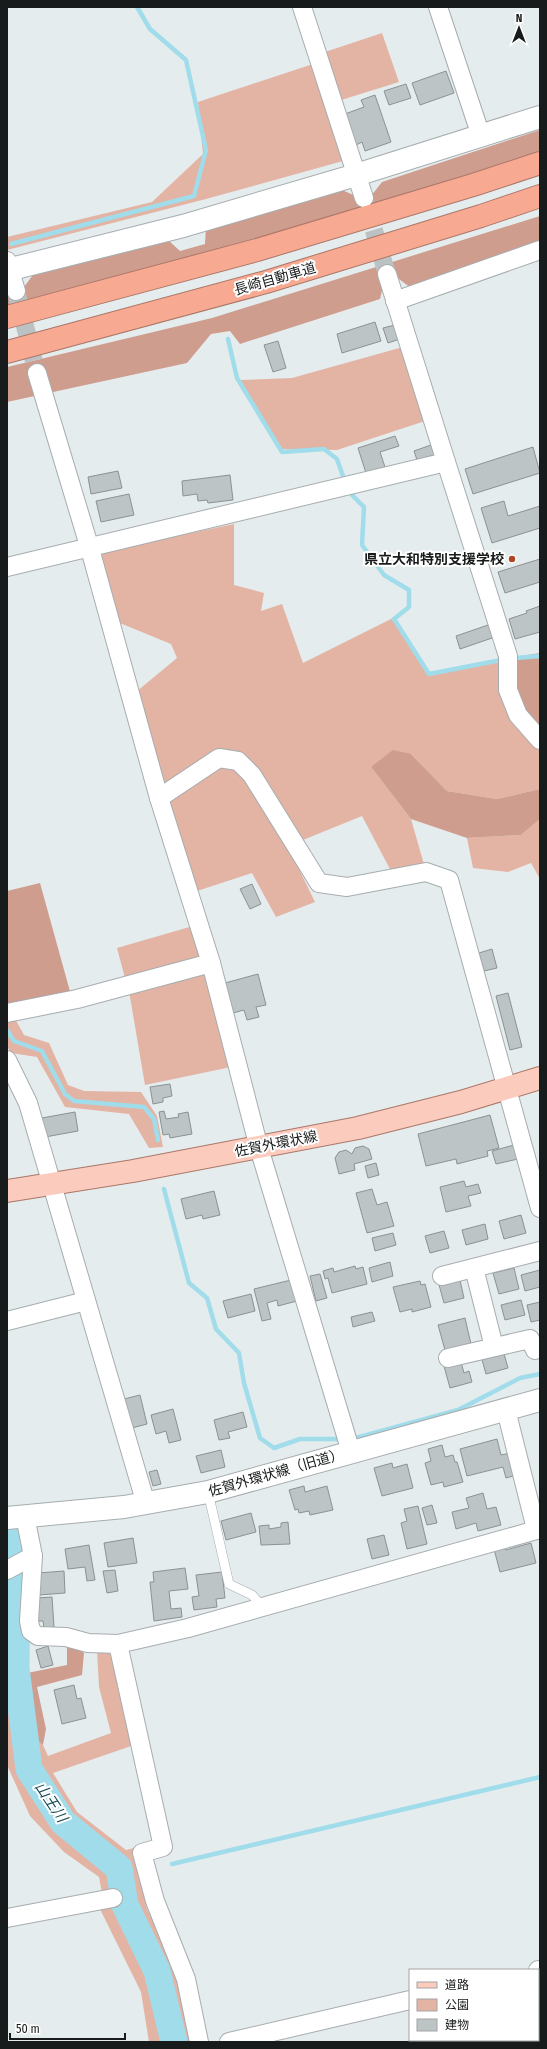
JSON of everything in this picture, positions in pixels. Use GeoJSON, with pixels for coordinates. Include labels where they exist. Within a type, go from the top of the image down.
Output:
{"type":"FeatureCollection","features":[{"type":"Feature","properties":{"kind":"highway"},"geometry":{"type":"LineString","coordinates":[[7,317],[257,250],[473,185],[540,163]]}},
{"type":"Feature","properties":{"kind":"highway","name":"長崎自動車道"},"geometry":{"type":"LineString","coordinates":[[7,352],[266,282],[481,216],[540,196]]}},
{"type":"Feature","properties":{"kind":"main road","name":"佐賀外環状線"},"geometry":{"type":"LineString","coordinates":[[7,1191],[259,1148],[358,1128],[461,1102],[540,1078]]}},
{"type":"Feature","properties":{"kind":"street"},"geometry":{"type":"LineString","coordinates":[[302,7],[364,198]]}},
{"type":"Feature","properties":{"kind":"street"},"geometry":{"type":"LineString","coordinates":[[438,7],[481,136]]}},
{"type":"Feature","properties":{"kind":"street"},"geometry":{"type":"LineString","coordinates":[[16,291],[8,266],[183,226],[356,175],[540,117]]}},
{"type":"Feature","properties":{"kind":"street"},"geometry":{"type":"LineString","coordinates":[[395,301],[540,250]]}},
{"type":"Feature","properties":{"kind":"street"},"geometry":{"type":"LineString","coordinates":[[387,274],[508,656],[508,690],[518,715],[540,740]]}},
{"type":"Feature","properties":{"kind":"street"},"geometry":{"type":"LineString","coordinates":[[37,373],[90,548],[159,798],[211,963],[259,1148],[351,1452]]}},
{"type":"Feature","properties":{"kind":"street"},"geometry":{"type":"LineString","coordinates":[[7,567],[446,462]]}},
{"type":"Feature","properties":{"kind":"street"},"geometry":{"type":"LineString","coordinates":[[159,798],[219,758],[238,762],[252,775],[318,883],[347,887],[426,872],[449,880],[540,1208]]}},
{"type":"Feature","properties":{"kind":"street"},"geometry":{"type":"LineString","coordinates":[[7,1014],[77,999],[211,963]]}},
{"type":"Feature","properties":{"kind":"street"},"geometry":{"type":"LineString","coordinates":[[7,1060],[28,1103],[146,1504]]}},
{"type":"Feature","properties":{"kind":"street"},"geometry":{"type":"LineString","coordinates":[[442,1276],[540,1251]]}},
{"type":"Feature","properties":{"kind":"street"},"geometry":{"type":"LineString","coordinates":[[474,1268],[494,1347]]}},
{"type":"Feature","properties":{"kind":"street"},"geometry":{"type":"LineString","coordinates":[[7,1321],[86,1301]]}},
{"type":"Feature","properties":{"kind":"street"},"geometry":{"type":"LineString","coordinates":[[448,1358],[530,1339],[535,1350],[540,1348]]}},
{"type":"Feature","properties":{"kind":"street","name":"佐賀外環状線（旧道）"},"geometry":{"type":"LineString","coordinates":[[16,1517],[146,1504],[208,1492],[540,1400]]}},
{"type":"Feature","properties":{"kind":"street"},"geometry":{"type":"LineString","coordinates":[[16,1517],[33,1556],[29,1621],[31,1631],[38,1636],[66,1637],[88,1643],[118,1644],[188,1628],[538,1529],[506,1410]]}},
{"type":"Feature","properties":{"kind":"street"},"geometry":{"type":"LineString","coordinates":[[7,1570],[33,1556]]}},
{"type":"Feature","properties":{"kind":"street"},"geometry":{"type":"LineString","coordinates":[[118,1644],[163,1847],[142,1853],[155,1901],[186,1979],[198,2042]]}},
{"type":"Feature","properties":{"kind":"street"},"geometry":{"type":"LineString","coordinates":[[7,1918],[113,1898]]}},
{"type":"Feature","properties":{"kind":"street"},"geometry":{"type":"LineString","coordinates":[[229,2042],[409,2000]]}},
{"type":"Feature","properties":{"kind":"lane"},"geometry":{"type":"LineString","coordinates":[[208,1492],[229,1584],[252,1595],[263,1607]]}},
{"type":"Feature","properties":{"kind":"green space"},"geometry":{"type":"Polygon","coordinates":[[[382,33],[399,82],[338,101],[322,53],[382,33]]]}},
{"type":"Feature","properties":{"kind":"green space"},"geometry":{"type":"Polygon","coordinates":[[[313,64],[343,161],[206,199],[7,250],[7,237],[152,202],[203,154],[198,102],[313,64]]]}},
{"type":"Feature","properties":{"kind":"green space"},"geometry":{"type":"Polygon","coordinates":[[[403,347],[425,421],[337,450],[281,449],[240,380],[292,378],[403,347]]]}},
{"type":"Feature","properties":{"kind":"green space"},"geometry":{"type":"Polygon","coordinates":[[[234,524],[234,585],[264,593],[261,611],[282,604],[303,663],[395,617],[428,674],[501,662],[513,718],[540,749],[540,789],[497,799],[447,791],[411,754],[371,767],[411,819],[425,868],[391,871],[362,816],[298,842],[249,767],[315,902],[276,917],[252,873],[194,892],[136,692],[177,658],[171,644],[115,621],[100,552],[234,524]]]}},
{"type":"Feature","properties":{"kind":"green space"},"geometry":{"type":"Polygon","coordinates":[[[540,819],[540,879],[531,863],[508,872],[473,868],[467,838],[521,835],[540,819]]]}},
{"type":"Feature","properties":{"kind":"green space"},"geometry":{"type":"Polygon","coordinates":[[[193,926],[203,963],[126,982],[117,948],[193,926]]]}},
{"type":"Feature","properties":{"kind":"green space"},"geometry":{"type":"Polygon","coordinates":[[[205,971],[231,1067],[145,1085],[129,991],[205,971]]]}},
{"type":"Feature","properties":{"kind":"green space"},"geometry":{"type":"Polygon","coordinates":[[[14,1017],[24,1035],[49,1043],[68,1085],[84,1091],[141,1092],[157,1116],[163,1147],[149,1148],[129,1114],[65,1107],[37,1057],[11,1053],[7,1046],[7,1023],[14,1017]]]}},
{"type":"Feature","properties":{"kind":"green space"},"geometry":{"type":"Polygon","coordinates":[[[7,1618],[10,1619],[12,1729],[22,1765],[51,1818],[112,1868],[125,1921],[151,1974],[169,2042],[149,2042],[141,1992],[100,1909],[102,1893],[99,1877],[64,1852],[30,1816],[7,1765],[7,1618]]]}},
{"type":"Feature","properties":{"kind":"green space"},"geometry":{"type":"Polygon","coordinates":[[[97,1650],[114,1650],[134,1745],[53,1773],[77,1812],[126,1850],[134,1848],[147,1909],[181,1976],[195,2042],[182,2042],[168,1979],[133,1907],[125,1868],[69,1821],[35,1766],[30,1735],[43,1745],[48,1756],[111,1733],[99,1687],[97,1650]]]}},
{"type":"Feature","properties":{"kind":"shaded area"},"geometry":{"type":"Polygon","coordinates":[[[540,130],[540,154],[425,193],[7,307],[7,293],[16,298],[35,272],[167,239],[180,251],[205,244],[206,226],[342,190],[367,201],[382,182],[540,130]]]}},
{"type":"Feature","properties":{"kind":"shaded area"},"geometry":{"type":"Polygon","coordinates":[[[540,216],[540,242],[411,288],[387,270],[380,299],[240,344],[230,331],[211,334],[187,363],[7,402],[7,367],[212,318],[540,216]]]}},
{"type":"Feature","properties":{"kind":"shaded area"},"geometry":{"type":"Polygon","coordinates":[[[540,653],[540,730],[523,715],[511,688],[515,657],[540,653]]]}},
{"type":"Feature","properties":{"kind":"shaded area"},"geometry":{"type":"Polygon","coordinates":[[[393,750],[411,754],[447,791],[497,799],[540,789],[540,819],[521,835],[467,838],[411,819],[371,767],[393,750]]]}},
{"type":"Feature","properties":{"kind":"shaded area"},"geometry":{"type":"Polygon","coordinates":[[[40,883],[71,995],[7,1009],[7,891],[40,883]]]}},
{"type":"Feature","properties":{"kind":"shaded area"},"geometry":{"type":"Polygon","coordinates":[[[67,1640],[84,1653],[82,1675],[37,1687],[46,1729],[43,1745],[30,1735],[27,1673],[67,1665],[67,1640]]]}},
{"type":"Feature","properties":{"kind":"building"},"geometry":{"type":"Polygon","coordinates":[[[446,71],[454,93],[420,105],[412,83],[446,71]]]}},
{"type":"Feature","properties":{"kind":"building"},"geometry":{"type":"Polygon","coordinates":[[[406,84],[411,98],[389,105],[384,91],[406,84]]]}},
{"type":"Feature","properties":{"kind":"building"},"geometry":{"type":"Polygon","coordinates":[[[375,95],[391,142],[365,151],[362,142],[356,145],[345,114],[364,107],[361,100],[375,95]]]}},
{"type":"Feature","properties":{"kind":"building"},"geometry":{"type":"Polygon","coordinates":[[[375,322],[381,341],[342,353],[337,334],[375,322]]]}},
{"type":"Feature","properties":{"kind":"building"},"geometry":{"type":"Polygon","coordinates":[[[395,325],[400,339],[388,343],[383,328],[395,325]]]}},
{"type":"Feature","properties":{"kind":"building"},"geometry":{"type":"Polygon","coordinates":[[[278,341],[286,368],[273,372],[264,345],[278,341]]]}},
{"type":"Feature","properties":{"kind":"building"},"geometry":{"type":"Polygon","coordinates":[[[395,436],[399,446],[380,452],[385,467],[366,473],[358,448],[395,436]]]}},
{"type":"Feature","properties":{"kind":"building"},"geometry":{"type":"Polygon","coordinates":[[[431,445],[434,455],[417,460],[414,451],[431,445]]]}},
{"type":"Feature","properties":{"kind":"building"},"geometry":{"type":"Polygon","coordinates":[[[533,447],[540,473],[473,494],[465,469],[533,447]]]}},
{"type":"Feature","properties":{"kind":"building"},"geometry":{"type":"Polygon","coordinates":[[[118,471],[122,488],[91,494],[88,477],[118,471]]]}},
{"type":"Feature","properties":{"kind":"building"},"geometry":{"type":"Polygon","coordinates":[[[230,475],[233,500],[208,503],[207,500],[198,501],[197,494],[183,496],[182,481],[230,475]]]}},
{"type":"Feature","properties":{"kind":"building"},"geometry":{"type":"Polygon","coordinates":[[[129,494],[134,515],[101,522],[96,501],[129,494]]]}},
{"type":"Feature","properties":{"kind":"building"},"geometry":{"type":"Polygon","coordinates":[[[504,501],[508,516],[540,506],[540,528],[492,543],[481,508],[504,501]]]}},
{"type":"Feature","properties":{"kind":"building"},"geometry":{"type":"Polygon","coordinates":[[[540,559],[540,582],[505,593],[498,572],[540,559]]]}},
{"type":"Feature","properties":{"kind":"building"},"geometry":{"type":"Polygon","coordinates":[[[540,606],[540,632],[515,639],[509,619],[527,613],[526,611],[540,606]]]}},
{"type":"Feature","properties":{"kind":"building"},"geometry":{"type":"Polygon","coordinates":[[[491,624],[495,637],[460,649],[456,636],[491,624]]]}},
{"type":"Feature","properties":{"kind":"building"},"geometry":{"type":"Polygon","coordinates":[[[252,884],[261,904],[250,909],[240,889],[252,884]]]}},
{"type":"Feature","properties":{"kind":"building"},"geometry":{"type":"Polygon","coordinates":[[[492,949],[497,968],[484,971],[479,953],[492,949]]]}},
{"type":"Feature","properties":{"kind":"building"},"geometry":{"type":"Polygon","coordinates":[[[258,974],[266,1005],[256,1007],[259,1017],[247,1020],[244,1010],[233,1013],[225,983],[258,974]]]}},
{"type":"Feature","properties":{"kind":"building"},"geometry":{"type":"Polygon","coordinates":[[[508,993],[522,1047],[510,1050],[496,996],[508,993]]]}},
{"type":"Feature","properties":{"kind":"building"},"geometry":{"type":"Polygon","coordinates":[[[170,1084],[172,1096],[163,1098],[163,1102],[153,1104],[150,1087],[170,1084]]]}},
{"type":"Feature","properties":{"kind":"building"},"geometry":{"type":"Polygon","coordinates":[[[164,1111],[166,1119],[179,1117],[178,1114],[188,1112],[192,1134],[170,1138],[169,1134],[163,1135],[159,1112],[164,1111]]]}},
{"type":"Feature","properties":{"kind":"building"},"geometry":{"type":"Polygon","coordinates":[[[75,1112],[78,1131],[45,1137],[42,1118],[75,1112]]]}},
{"type":"Feature","properties":{"kind":"building"},"geometry":{"type":"Polygon","coordinates":[[[490,1115],[499,1148],[487,1151],[488,1156],[457,1164],[456,1159],[426,1166],[418,1134],[490,1115]]]}},
{"type":"Feature","properties":{"kind":"building"},"geometry":{"type":"Polygon","coordinates":[[[514,1145],[518,1159],[496,1164],[492,1151],[514,1145]]]}},
{"type":"Feature","properties":{"kind":"building"},"geometry":{"type":"Polygon","coordinates":[[[363,1146],[369,1149],[372,1159],[354,1164],[355,1170],[339,1174],[335,1158],[339,1152],[346,1150],[352,1154],[355,1148],[363,1146]]]}},
{"type":"Feature","properties":{"kind":"building"},"geometry":{"type":"Polygon","coordinates":[[[376,1163],[379,1175],[368,1178],[365,1166],[376,1163]]]}},
{"type":"Feature","properties":{"kind":"building"},"geometry":{"type":"Polygon","coordinates":[[[464,1181],[466,1187],[478,1184],[481,1193],[468,1196],[471,1206],[446,1212],[440,1187],[464,1181]]]}},
{"type":"Feature","properties":{"kind":"building"},"geometry":{"type":"Polygon","coordinates":[[[372,1189],[377,1205],[387,1202],[394,1226],[367,1233],[356,1193],[372,1189]]]}},
{"type":"Feature","properties":{"kind":"building"},"geometry":{"type":"Polygon","coordinates":[[[214,1191],[220,1215],[203,1219],[202,1215],[186,1219],[181,1199],[214,1191]]]}},
{"type":"Feature","properties":{"kind":"building"},"geometry":{"type":"Polygon","coordinates":[[[521,1215],[526,1233],[504,1239],[499,1221],[521,1215]]]}},
{"type":"Feature","properties":{"kind":"building"},"geometry":{"type":"Polygon","coordinates":[[[485,1224],[488,1239],[466,1245],[462,1230],[485,1224]]]}},
{"type":"Feature","properties":{"kind":"building"},"geometry":{"type":"Polygon","coordinates":[[[444,1231],[449,1248],[430,1253],[425,1236],[444,1231]]]}},
{"type":"Feature","properties":{"kind":"building"},"geometry":{"type":"Polygon","coordinates":[[[393,1233],[396,1245],[375,1251],[372,1238],[393,1233]]]}},
{"type":"Feature","properties":{"kind":"building"},"geometry":{"type":"Polygon","coordinates":[[[390,1262],[393,1276],[372,1282],[369,1268],[390,1262]]]}},
{"type":"Feature","properties":{"kind":"building"},"geometry":{"type":"Polygon","coordinates":[[[355,1266],[356,1269],[363,1267],[367,1284],[332,1293],[328,1278],[325,1279],[323,1271],[333,1268],[334,1272],[355,1266]]]}},
{"type":"Feature","properties":{"kind":"building"},"geometry":{"type":"Polygon","coordinates":[[[514,1268],[519,1289],[499,1294],[493,1273],[514,1268]]]}},
{"type":"Feature","properties":{"kind":"building"},"geometry":{"type":"Polygon","coordinates":[[[540,1270],[540,1287],[525,1291],[521,1275],[540,1270]]]}},
{"type":"Feature","properties":{"kind":"building"},"geometry":{"type":"Polygon","coordinates":[[[320,1274],[327,1298],[316,1301],[310,1276],[320,1274]]]}},
{"type":"Feature","properties":{"kind":"building"},"geometry":{"type":"Polygon","coordinates":[[[459,1276],[464,1298],[444,1303],[438,1281],[459,1276]]]}},
{"type":"Feature","properties":{"kind":"building"},"geometry":{"type":"Polygon","coordinates":[[[291,1280],[297,1301],[278,1306],[277,1300],[267,1303],[271,1319],[262,1321],[254,1289],[291,1280]]]}},
{"type":"Feature","properties":{"kind":"building"},"geometry":{"type":"Polygon","coordinates":[[[420,1281],[421,1285],[425,1284],[431,1307],[412,1312],[412,1309],[400,1312],[393,1287],[420,1281]]]}},
{"type":"Feature","properties":{"kind":"building"},"geometry":{"type":"Polygon","coordinates":[[[251,1294],[255,1311],[228,1318],[223,1301],[251,1294]]]}},
{"type":"Feature","properties":{"kind":"building"},"geometry":{"type":"Polygon","coordinates":[[[521,1300],[525,1315],[505,1320],[501,1305],[521,1300]]]}},
{"type":"Feature","properties":{"kind":"building"},"geometry":{"type":"Polygon","coordinates":[[[540,1302],[540,1320],[531,1322],[527,1305],[540,1302]]]}},
{"type":"Feature","properties":{"kind":"building"},"geometry":{"type":"Polygon","coordinates":[[[372,1312],[375,1321],[353,1327],[351,1317],[372,1312]]]}},
{"type":"Feature","properties":{"kind":"building"},"geometry":{"type":"Polygon","coordinates":[[[465,1318],[471,1344],[445,1350],[438,1325],[465,1318]]]}},
{"type":"Feature","properties":{"kind":"building"},"geometry":{"type":"Polygon","coordinates":[[[503,1350],[508,1368],[486,1374],[481,1356],[503,1350]]]}},
{"type":"Feature","properties":{"kind":"building"},"geometry":{"type":"Polygon","coordinates":[[[461,1362],[464,1373],[469,1371],[472,1382],[450,1388],[444,1366],[461,1362]]]}},
{"type":"Feature","properties":{"kind":"building"},"geometry":{"type":"Polygon","coordinates":[[[140,1395],[147,1424],[132,1428],[124,1399],[140,1395]]]}},
{"type":"Feature","properties":{"kind":"building"},"geometry":{"type":"Polygon","coordinates":[[[173,1409],[181,1440],[169,1443],[166,1431],[156,1434],[151,1415],[173,1409]]]}},
{"type":"Feature","properties":{"kind":"building"},"geometry":{"type":"Polygon","coordinates":[[[243,1412],[247,1427],[228,1432],[230,1438],[219,1440],[214,1420],[243,1412]]]}},
{"type":"Feature","properties":{"kind":"building"},"geometry":{"type":"Polygon","coordinates":[[[497,1439],[501,1455],[511,1453],[517,1475],[506,1478],[503,1467],[467,1476],[460,1449],[497,1439]]]}},
{"type":"Feature","properties":{"kind":"building"},"geometry":{"type":"Polygon","coordinates":[[[442,1445],[445,1457],[453,1455],[455,1462],[457,1462],[463,1482],[444,1487],[443,1482],[431,1485],[425,1463],[431,1461],[428,1449],[442,1445]]]}},
{"type":"Feature","properties":{"kind":"building"},"geometry":{"type":"Polygon","coordinates":[[[221,1450],[225,1467],[201,1473],[196,1456],[221,1450]]]}},
{"type":"Feature","properties":{"kind":"building"},"geometry":{"type":"Polygon","coordinates":[[[392,1463],[393,1468],[407,1464],[413,1488],[382,1496],[374,1468],[392,1463]]]}},
{"type":"Feature","properties":{"kind":"building"},"geometry":{"type":"Polygon","coordinates":[[[157,1470],[161,1484],[153,1486],[149,1472],[157,1470]]]}},
{"type":"Feature","properties":{"kind":"building"},"geometry":{"type":"Polygon","coordinates":[[[304,1486],[305,1492],[327,1486],[333,1510],[310,1515],[309,1511],[299,1513],[298,1509],[295,1510],[289,1490],[304,1486]]]}},
{"type":"Feature","properties":{"kind":"building"},"geometry":{"type":"Polygon","coordinates":[[[483,1493],[487,1509],[496,1507],[501,1525],[478,1531],[476,1523],[456,1529],[452,1512],[469,1508],[466,1498],[483,1493]]]}},
{"type":"Feature","properties":{"kind":"building"},"geometry":{"type":"Polygon","coordinates":[[[432,1505],[437,1523],[427,1525],[422,1508],[432,1505]]]}},
{"type":"Feature","properties":{"kind":"building"},"geometry":{"type":"Polygon","coordinates":[[[418,1506],[427,1544],[407,1549],[401,1523],[407,1521],[404,1509],[418,1506]]]}},
{"type":"Feature","properties":{"kind":"building"},"geometry":{"type":"Polygon","coordinates":[[[251,1513],[256,1532],[226,1540],[221,1521],[251,1513]]]}},
{"type":"Feature","properties":{"kind":"building"},"geometry":{"type":"Polygon","coordinates":[[[288,1522],[290,1544],[261,1545],[259,1526],[269,1525],[269,1529],[281,1527],[281,1523],[288,1522]]]}},
{"type":"Feature","properties":{"kind":"building"},"geometry":{"type":"Polygon","coordinates":[[[384,1535],[389,1555],[372,1559],[367,1539],[384,1535]]]}},
{"type":"Feature","properties":{"kind":"building"},"geometry":{"type":"Polygon","coordinates":[[[133,1538],[137,1563],[108,1567],[104,1543],[133,1538]]]}},
{"type":"Feature","properties":{"kind":"building"},"geometry":{"type":"Polygon","coordinates":[[[531,1543],[536,1563],[500,1572],[494,1549],[505,1546],[506,1550],[531,1543]]]}},
{"type":"Feature","properties":{"kind":"building"},"geometry":{"type":"Polygon","coordinates":[[[89,1545],[95,1580],[87,1581],[85,1567],[68,1569],[65,1549],[89,1545]]]}},
{"type":"Feature","properties":{"kind":"building"},"geometry":{"type":"Polygon","coordinates":[[[185,1568],[188,1589],[169,1591],[171,1609],[181,1608],[182,1617],[154,1621],[150,1582],[154,1582],[153,1572],[185,1568]]]}},
{"type":"Feature","properties":{"kind":"building"},"geometry":{"type":"Polygon","coordinates":[[[115,1570],[118,1591],[107,1593],[103,1571],[115,1570]]]}},
{"type":"Feature","properties":{"kind":"building"},"geometry":{"type":"Polygon","coordinates":[[[64,1571],[65,1593],[39,1595],[38,1573],[64,1571]]]}},
{"type":"Feature","properties":{"kind":"building"},"geometry":{"type":"Polygon","coordinates":[[[222,1572],[225,1598],[216,1599],[217,1607],[194,1610],[192,1597],[199,1596],[196,1575],[222,1572]]]}},
{"type":"Feature","properties":{"kind":"building"},"geometry":{"type":"Polygon","coordinates":[[[52,1597],[54,1627],[44,1628],[43,1621],[38,1621],[36,1598],[52,1597]]]}},
{"type":"Feature","properties":{"kind":"building"},"geometry":{"type":"Polygon","coordinates":[[[48,1646],[53,1665],[41,1668],[36,1650],[48,1646]]]}},
{"type":"Feature","properties":{"kind":"building"},"geometry":{"type":"Polygon","coordinates":[[[74,1685],[77,1699],[81,1698],[86,1718],[62,1724],[54,1690],[74,1685]]]}},
{"type":"Feature","properties":{"kind":"waterway"},"geometry":{"type":"LineString","coordinates":[[11,244],[194,196],[206,150],[186,60],[150,29],[137,7]]}},
{"type":"Feature","properties":{"kind":"waterway"},"geometry":{"type":"LineString","coordinates":[[228,339],[237,378],[282,452],[324,449],[337,459],[345,482]]}},
{"type":"Feature","properties":{"kind":"waterway"},"geometry":{"type":"LineString","coordinates":[[352,495],[364,507],[362,545],[384,575],[409,590],[409,607],[394,619],[429,674],[501,660]]}},
{"type":"Feature","properties":{"kind":"waterway"},"geometry":{"type":"LineString","coordinates":[[516,658],[540,656]]}},
{"type":"Feature","properties":{"kind":"waterway"},"geometry":{"type":"LineString","coordinates":[[7,1030],[14,1041],[42,1051],[65,1094],[74,1101],[144,1107],[154,1119],[158,1140]]}},
{"type":"Feature","properties":{"kind":"waterway"},"geometry":{"type":"LineString","coordinates":[[164,1189],[189,1283],[207,1298],[216,1329],[239,1353],[244,1383],[260,1438],[274,1448],[300,1439],[343,1439]]}},
{"type":"Feature","properties":{"kind":"waterway"},"geometry":{"type":"LineString","coordinates":[[352,1439],[458,1410],[520,1378],[540,1374]]}},
{"type":"Feature","properties":{"kind":"waterway","name":"山王川"},"geometry":{"type":"LineString","coordinates":[[7,1534],[17,1542],[16,1668],[29,1769],[63,1822],[119,1868],[125,1905],[157,1971],[174,2042]]}},
{"type":"Feature","properties":{"kind":"waterway"},"geometry":{"type":"LineString","coordinates":[[172,1864],[540,1777]]}},
{"type":"Feature","properties":{"kind":"tunnel"},"geometry":{"type":"LineString","coordinates":[[366,204],[387,274]]}},
{"type":"Feature","properties":{"kind":"tunnel"},"geometry":{"type":"LineString","coordinates":[[16,291],[37,373]]}},
{"type":"Feature","properties":{"kind":"place","name":"県立大和特別支援学校"},"geometry":{"type":"Point","coordinates":[512,559]}}]}
